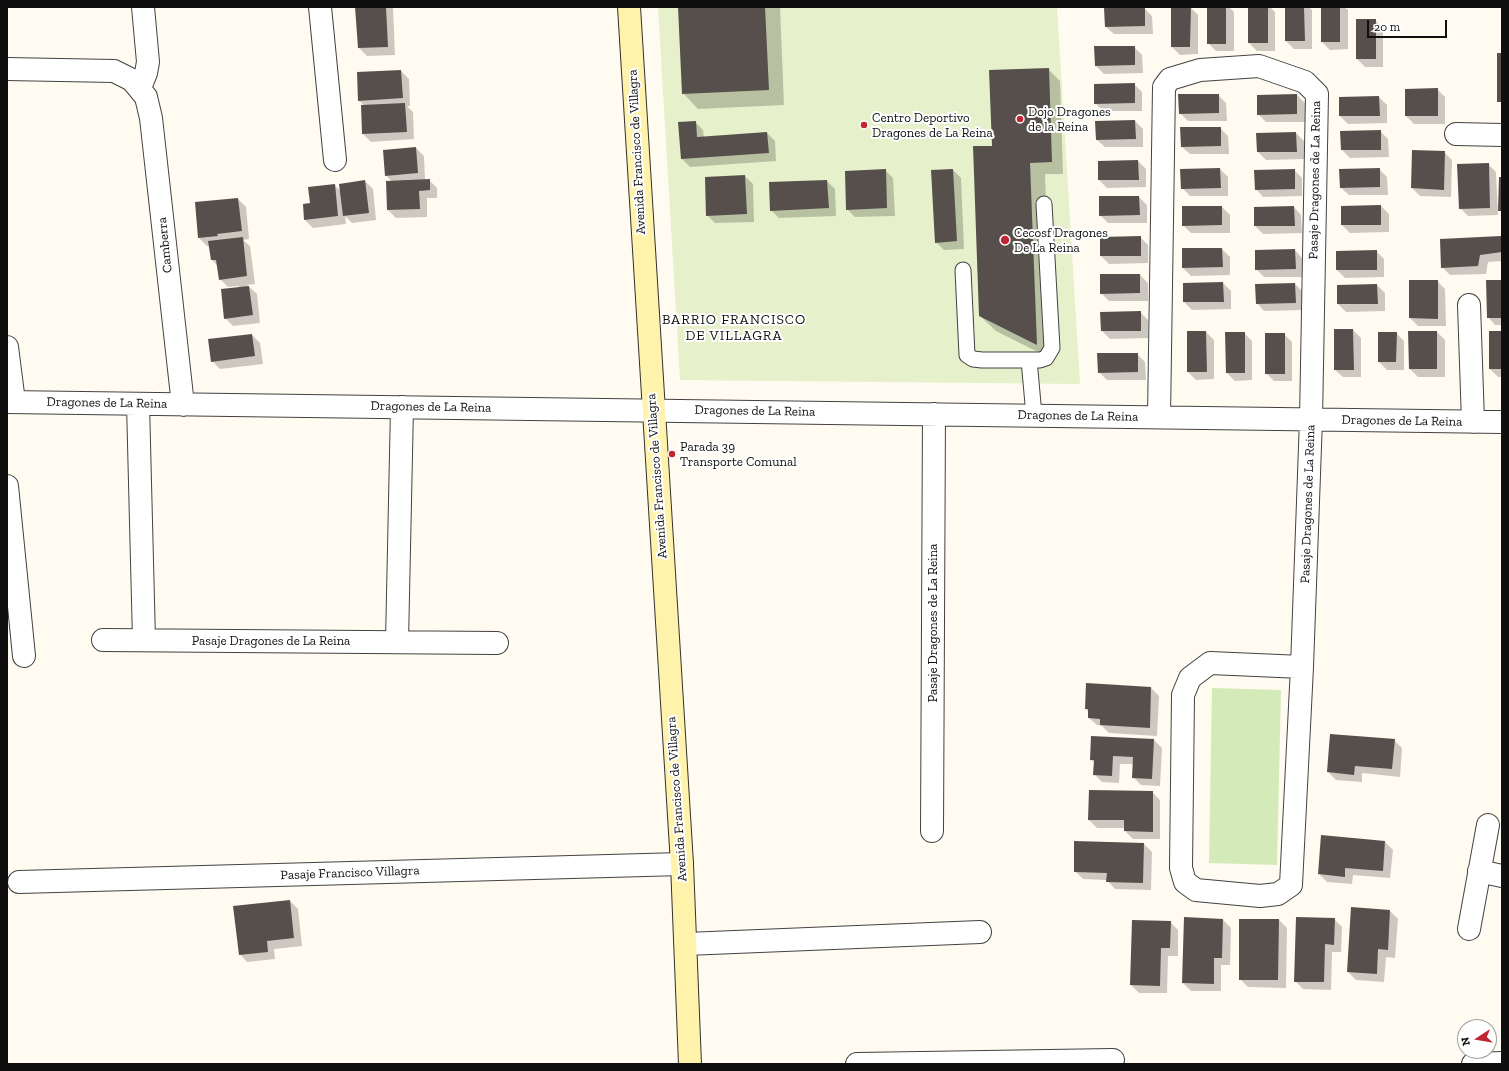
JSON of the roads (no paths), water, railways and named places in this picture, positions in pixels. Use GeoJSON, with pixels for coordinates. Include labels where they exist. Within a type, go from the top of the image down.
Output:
{"type":"FeatureCollection","features":[{"type":"Feature","properties":{"kind":"street"},"geometry":{"type":"LineString","coordinates":[[140,88],[146,73],[148,62],[143,7]]}},
{"type":"Feature","properties":{"kind":"street"},"geometry":{"type":"LineString","coordinates":[[320,7],[335,160]]}},
{"type":"Feature","properties":{"kind":"street","name":"Avenida Francisco de Villagra"},"geometry":{"type":"LineString","coordinates":[[629,7],[682,864],[690,1064]]}},
{"type":"Feature","properties":{"kind":"street","name":"Pasaje Dragones de La Reina"},"geometry":{"type":"LineString","coordinates":[[1159,417],[1164,87],[1170,79],[1200,70],[1259,66],[1305,82],[1317,94],[1311,420],[1302,667],[1291,885],[1278,894],[1260,896],[1196,890],[1186,882],[1181,868],[1183,695],[1190,678],[1210,663],[1302,667]]}},
{"type":"Feature","properties":{"kind":"street","name":"Camberra"},"geometry":{"type":"LineString","coordinates":[[7,69],[114,71],[123,75],[140,88],[146,97],[149,107],[183,405]]}},
{"type":"Feature","properties":{"kind":"street"},"geometry":{"type":"LineString","coordinates":[[1456,134],[1502,135]]}},
{"type":"Feature","properties":{"kind":"street"},"geometry":{"type":"LineString","coordinates":[[1469,306],[1473,422]]}},
{"type":"Feature","properties":{"kind":"street"},"geometry":{"type":"LineString","coordinates":[[7,347],[11,402]]}},
{"type":"Feature","properties":{"kind":"street","name":"Dragones de La Reina"},"geometry":{"type":"LineString","coordinates":[[11,402],[1502,422]]}},
{"type":"Feature","properties":{"kind":"street"},"geometry":{"type":"LineString","coordinates":[[138,404],[144,640]]}},
{"type":"Feature","properties":{"kind":"street"},"geometry":{"type":"LineString","coordinates":[[397,642],[402,407]]}},
{"type":"Feature","properties":{"kind":"street","name":"Pasaje Dragones de La Reina"},"geometry":{"type":"LineString","coordinates":[[932,831],[934,414]]}},
{"type":"Feature","properties":{"kind":"street"},"geometry":{"type":"LineString","coordinates":[[7,486],[24,656]]}},
{"type":"Feature","properties":{"kind":"street","name":"Pasaje Dragones de La Reina"},"geometry":{"type":"LineString","coordinates":[[103,640],[497,643]]}},
{"type":"Feature","properties":{"kind":"street"},"geometry":{"type":"LineString","coordinates":[[1469,929],[1488,825]]}},
{"type":"Feature","properties":{"kind":"street","name":"Pasaje Francisco Villagra"},"geometry":{"type":"LineString","coordinates":[[19,882],[682,864]]}},
{"type":"Feature","properties":{"kind":"street"},"geometry":{"type":"LineString","coordinates":[[1480,871],[1502,876]]}},
{"type":"Feature","properties":{"kind":"street"},"geometry":{"type":"LineString","coordinates":[[686,944],[980,932]]}},
{"type":"Feature","properties":{"kind":"street"},"geometry":{"type":"LineString","coordinates":[[857,1064],[1113,1060]]}},
{"type":"Feature","properties":{"kind":"street"},"geometry":{"type":"LineString","coordinates":[[1473,1064],[1502,1063]]}},
{"type":"Feature","properties":{"kind":"lane"},"geometry":{"type":"LineString","coordinates":[[963,270],[967,355],[973,359],[982,360],[1040,360],[1046,358],[1052,348],[1044,204]]}},
{"type":"Feature","properties":{"kind":"lane"},"geometry":{"type":"LineString","coordinates":[[1029,360],[1034,415]]}},
{"type":"Feature","properties":{"kind":"place","name":"Dojo Dragones de la Reina"},"geometry":{"type":"Point","coordinates":[1020,119]}},
{"type":"Feature","properties":{"kind":"place","name":"Centro Deportivo Dragones de La Reina"},"geometry":{"type":"Point","coordinates":[864,125]}},
{"type":"Feature","properties":{"kind":"place","name":"Cecosf Dragones De La Reina"},"geometry":{"type":"Point","coordinates":[1005,240]}},
{"type":"Feature","properties":{"kind":"place","name":"Parada 39 Transporte Comunal"},"geometry":{"type":"Point","coordinates":[672,454]}},
{"type":"Feature","properties":{"kind":"district","name":"BARRIO FRANCISCO DE VILLAGRA"},"geometry":{"type":"Point","coordinates":[734,328]}}]}
